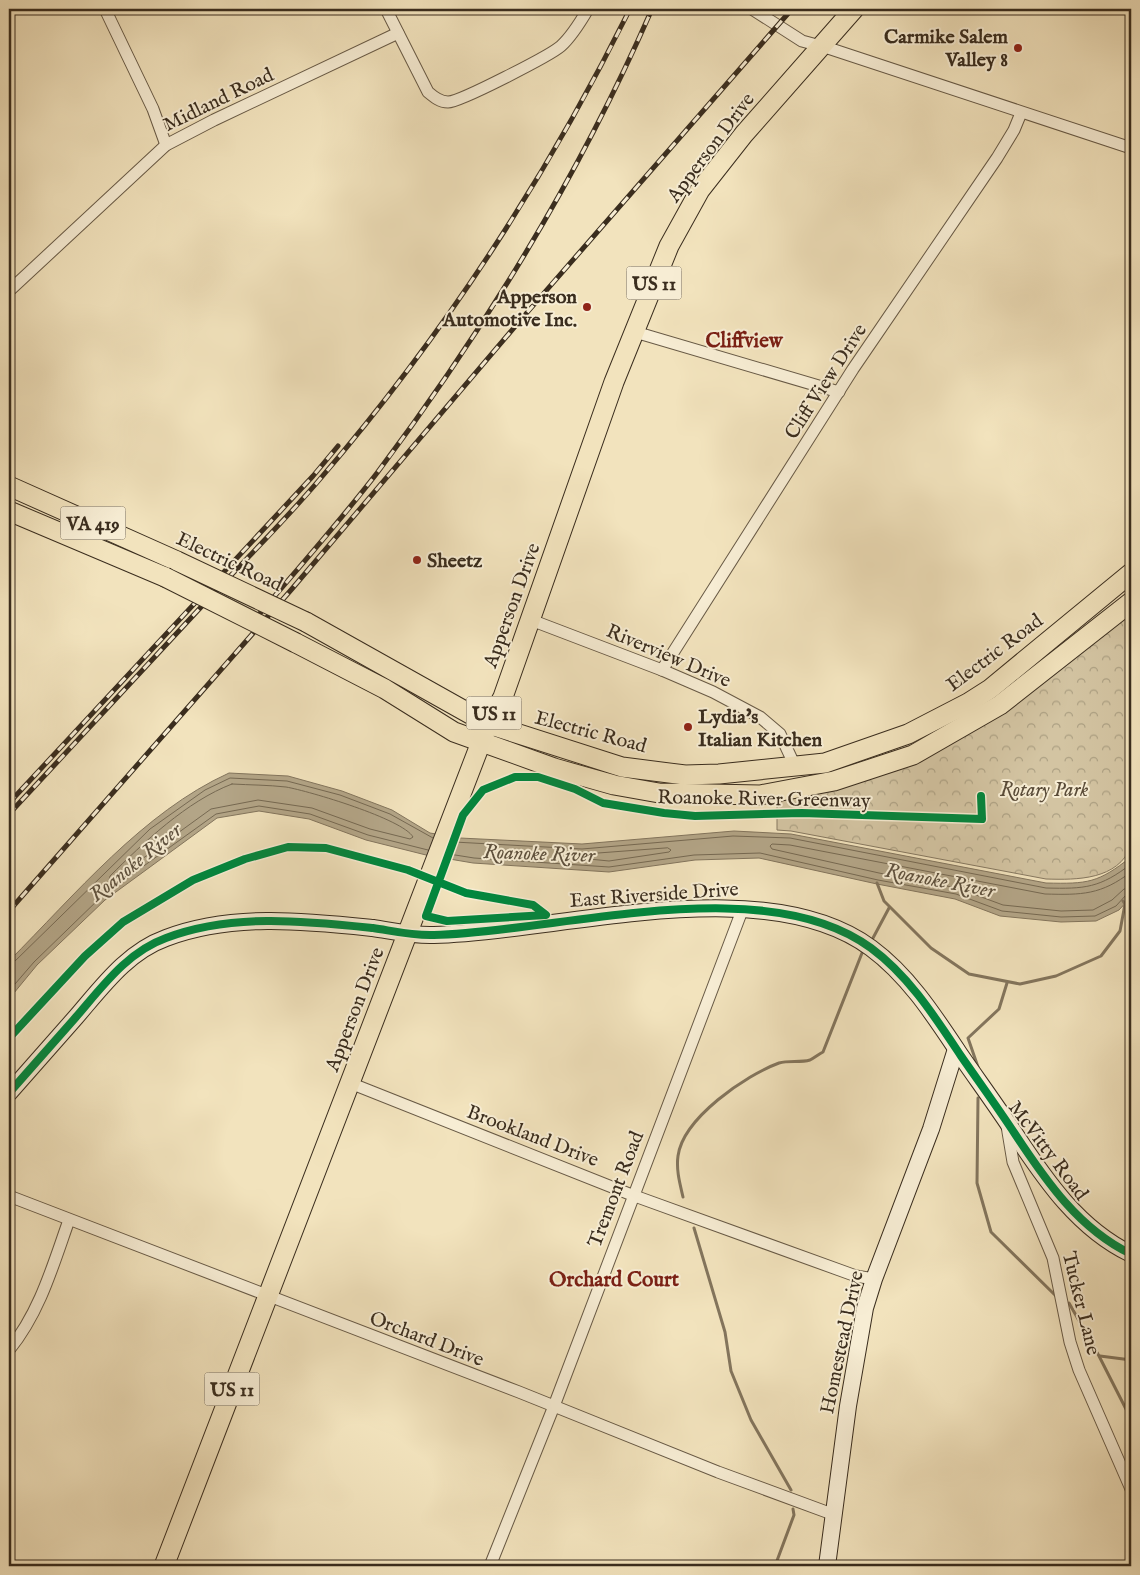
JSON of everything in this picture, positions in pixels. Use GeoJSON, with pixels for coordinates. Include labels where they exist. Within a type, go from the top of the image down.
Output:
{"type":"FeatureCollection","features":[{"type":"Feature","properties":{"kind":"main road","name":"Apperson Drive"},"geometry":{"type":"LineString","coordinates":[[164,1566],[456,805],[488,724],[503,697],[614,382],[669,246],[700,190],[744,134],[854,9]]}},
{"type":"Feature","properties":{"kind":"main road","name":"Electric Road"},"geometry":{"type":"LineString","coordinates":[[9,486],[177,561],[306,622],[488,724],[622,767],[685,775],[719,774],[825,763],[908,734],[968,703],[990,689],[1131,573]]}},
{"type":"Feature","properties":{"kind":"main road","name":"VA 419"},"geometry":{"type":"LineString","coordinates":[[9,511],[165,578],[296,643],[385,689],[454,732],[554,768],[614,784],[659,793],[760,796],[800,789],[855,775],[913,755],[1000,705],[1131,602]]}},
{"type":"Feature","properties":{"kind":"street"},"geometry":{"type":"LineString","coordinates":[[105,9],[153,110],[166,145]]}},
{"type":"Feature","properties":{"kind":"street"},"geometry":{"type":"LineString","coordinates":[[386,9],[428,92],[434,98],[447,102],[459,99],[507,76],[561,47],[588,9]]}},
{"type":"Feature","properties":{"kind":"street"},"geometry":{"type":"LineString","coordinates":[[752,9],[802,41],[1131,148]]}},
{"type":"Feature","properties":{"kind":"street","name":"Midland Road"},"geometry":{"type":"LineString","coordinates":[[9,291],[166,145],[214,120],[398,33]]}},
{"type":"Feature","properties":{"kind":"street","name":"Cliff View Drive"},"geometry":{"type":"LineString","coordinates":[[662,670],[839,392],[997,158],[1014,130],[1021,113]]}},
{"type":"Feature","properties":{"kind":"street"},"geometry":{"type":"LineString","coordinates":[[635,332],[839,392]]}},
{"type":"Feature","properties":{"kind":"street","name":"Riverview Drive"},"geometry":{"type":"LineString","coordinates":[[531,620],[662,670],[713,692],[771,724],[780,734],[795,766]]}},
{"type":"Feature","properties":{"kind":"street","name":"East Riverside Drive"},"geometry":{"type":"LineString","coordinates":[[9,1093],[119,968],[146,947],[164,938],[221,925],[273,921],[304,921],[430,936],[645,913],[743,908],[786,914],[833,927],[871,948],[910,986],[931,1011],[956,1049]]}},
{"type":"Feature","properties":{"kind":"street","name":"Tremont Road"},"geometry":{"type":"LineString","coordinates":[[490,1566],[554,1406],[632,1195],[743,908]]}},
{"type":"Feature","properties":{"kind":"street","name":"McVitty Road"},"geometry":{"type":"LineString","coordinates":[[956,1049],[1047,1180],[1070,1208],[1102,1236],[1131,1254]]}},
{"type":"Feature","properties":{"kind":"street","name":"Homestead Drive"},"geometry":{"type":"LineString","coordinates":[[827,1566],[832,1514],[848,1406],[866,1308],[874,1279],[928,1138],[956,1049]]}},
{"type":"Feature","properties":{"kind":"street","name":"Brookland Drive"},"geometry":{"type":"LineString","coordinates":[[350,1082],[632,1195],[856,1276],[874,1279]]}},
{"type":"Feature","properties":{"kind":"street","name":"Tucker Lane"},"geometry":{"type":"LineString","coordinates":[[1007,1122],[1013,1162],[1053,1258],[1070,1342],[1079,1370],[1131,1489]]}},
{"type":"Feature","properties":{"kind":"street","name":"Orchard Drive"},"geometry":{"type":"LineString","coordinates":[[9,1196],[554,1406],[718,1472],[832,1514]]}},
{"type":"Feature","properties":{"kind":"street"},"geometry":{"type":"LineString","coordinates":[[9,1350],[32,1318],[41,1299],[69,1220]]}},
{"type":"Feature","properties":{"kind":"green space","name":"Rotary Park"},"geometry":{"type":"Polygon","coordinates":[[[1131,613],[1131,846],[1117,866],[1095,876],[1071,879],[1046,879],[791,831],[777,830],[777,801],[863,781],[1131,613]]]}},
{"type":"Feature","properties":{"kind":"water","name":"Roanoke River"},"geometry":{"type":"Polygon","coordinates":[[[229,773],[288,776],[342,791],[392,810],[430,833],[460,838],[582,844],[734,831],[791,834],[1046,883],[1072,883],[1092,880],[1110,872],[1131,857],[1131,897],[1119,910],[1096,921],[1061,922],[1000,916],[955,899],[759,858],[695,860],[609,872],[473,863],[426,855],[366,840],[309,819],[259,811],[217,818],[105,900],[37,965],[9,999],[9,961],[59,909],[139,832],[198,790],[229,773]]]}},
{"type":"Feature","properties":{"kind":"waterway","name":"Roanoke River"},"geometry":{"type":"LineString","coordinates":[[877,883],[884,901],[931,948],[969,974],[1020,984],[1056,976],[1101,956],[1120,931],[1125,904],[1123,901]]}},
{"type":"Feature","properties":{"kind":"waterway"},"geometry":{"type":"LineString","coordinates":[[873,938],[889,908]]}},
{"type":"Feature","properties":{"kind":"waterway"},"geometry":{"type":"LineString","coordinates":[[683,1197],[678,1172],[678,1156],[682,1142],[691,1127],[718,1100],[750,1077],[779,1063],[810,1060],[823,1052],[862,953]]}},
{"type":"Feature","properties":{"kind":"waterway"},"geometry":{"type":"LineString","coordinates":[[978,1067],[968,1038],[999,1009],[1007,983]]}},
{"type":"Feature","properties":{"kind":"waterway"},"geometry":{"type":"LineString","coordinates":[[978,1098],[977,1183],[991,1232],[1056,1296]]}},
{"type":"Feature","properties":{"kind":"waterway"},"geometry":{"type":"LineString","coordinates":[[694,1228],[725,1332],[731,1371],[751,1420],[791,1490]]}},
{"type":"Feature","properties":{"kind":"waterway"},"geometry":{"type":"LineString","coordinates":[[1069,1303],[1130,1417],[1131,1428]]}},
{"type":"Feature","properties":{"kind":"waterway"},"geometry":{"type":"LineString","coordinates":[[1100,1356],[1131,1360]]}},
{"type":"Feature","properties":{"kind":"waterway"},"geometry":{"type":"LineString","coordinates":[[775,1566],[794,1515],[793,1509]]}},
{"type":"Feature","properties":{"kind":"railway"},"geometry":{"type":"LineString","coordinates":[[9,814],[295,508],[409,369],[490,254],[527,194],[598,72],[630,9]]}},
{"type":"Feature","properties":{"kind":"railway"},"geometry":{"type":"LineString","coordinates":[[251,624],[377,473],[455,363],[528,249],[562,190],[594,131],[652,9]]}},
{"type":"Feature","properties":{"kind":"railway"},"geometry":{"type":"LineString","coordinates":[[9,911],[291,590],[524,316],[792,9]]}},
{"type":"Feature","properties":{"kind":"railway"},"geometry":{"type":"LineString","coordinates":[[9,803],[313,476],[338,446]]}},
{"type":"Feature","properties":{"kind":"cycle path","name":"Roanoke River Greenway"},"geometry":{"type":"LineString","coordinates":[[9,1038],[85,956],[123,922],[193,880],[245,859],[288,847],[326,848],[408,870],[466,893],[533,905],[546,915],[447,921],[426,916],[463,815],[483,790],[515,777],[538,777],[575,789],[603,803],[695,816],[802,813],[982,819],[981,796]]}},
{"type":"Feature","properties":{"kind":"cycle path"},"geometry":{"type":"LineString","coordinates":[[9,1093],[127,961],[152,944],[191,930],[243,922],[295,921],[434,935],[659,911],[719,908],[775,912],[827,925],[871,948],[885,959],[921,998],[1027,1152],[1065,1202],[1095,1231],[1112,1244],[1131,1254]]}},
{"type":"Feature","properties":{"kind":"place","name":"Carmike Salem Valley 8"},"geometry":{"type":"Point","coordinates":[1018,48]}},
{"type":"Feature","properties":{"kind":"place","name":"Apperson Automotive Inc."},"geometry":{"type":"Point","coordinates":[587,307]}},
{"type":"Feature","properties":{"kind":"place","name":"Sheetz"},"geometry":{"type":"Point","coordinates":[417,560]}},
{"type":"Feature","properties":{"kind":"place","name":"Lydia's Italian Kitchen"},"geometry":{"type":"Point","coordinates":[688,727]}},
{"type":"Feature","properties":{"kind":"district","name":"Cliffview"},"geometry":{"type":"Point","coordinates":[744,340]}},
{"type":"Feature","properties":{"kind":"district","name":"Orchard Court"},"geometry":{"type":"Point","coordinates":[614,1279]}}]}
